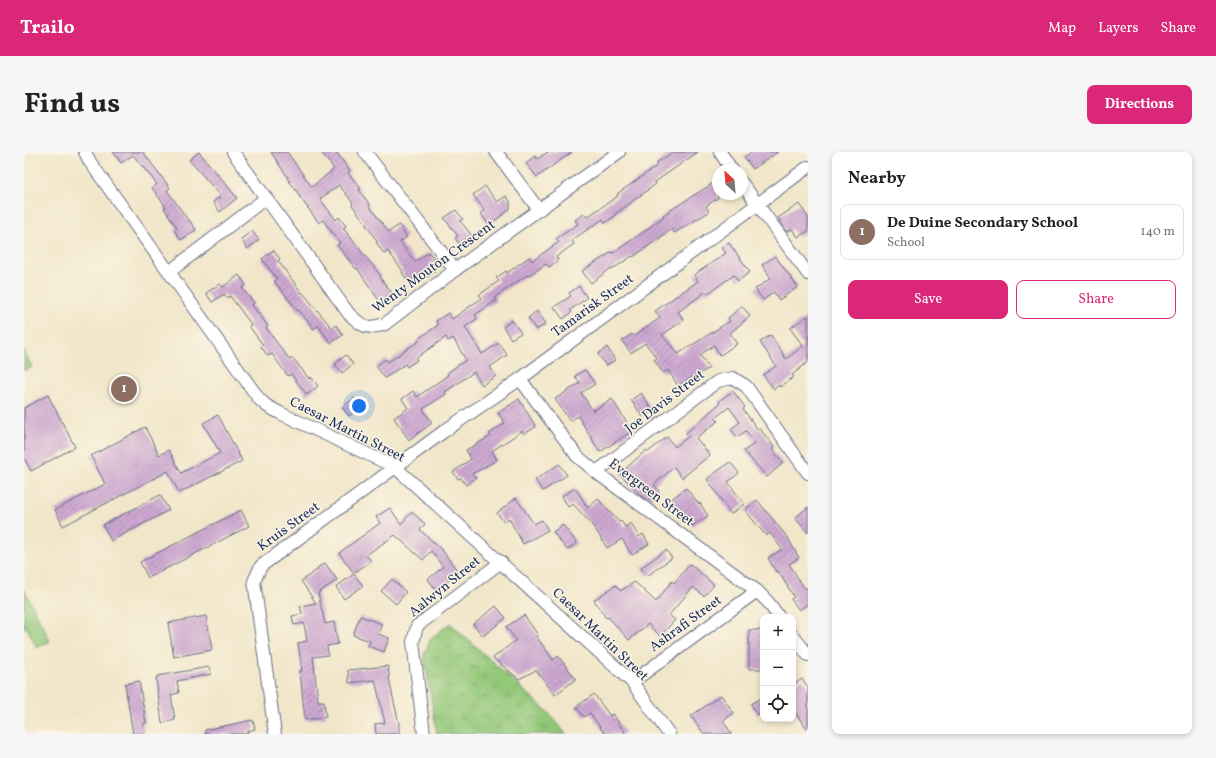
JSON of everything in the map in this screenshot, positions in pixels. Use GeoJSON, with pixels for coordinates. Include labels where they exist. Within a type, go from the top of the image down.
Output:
{"type":"FeatureCollection","features":[{"type":"Feature","properties":{"kind":"street","name":"Caesar Martin Street"},"geometry":{"type":"LineString","coordinates":[[85,152],[90,162],[259,399],[267,406],[280,413],[395,467],[632,682],[669,734]]}},
{"type":"Feature","properties":{"kind":"street","name":"Wenty Mouton Crescent"},"geometry":{"type":"LineString","coordinates":[[233,152],[349,314],[361,325],[375,327],[385,324],[455,270],[619,152]]}},
{"type":"Feature","properties":{"kind":"street"},"geometry":{"type":"LineString","coordinates":[[365,152],[455,270]]}},
{"type":"Feature","properties":{"kind":"street"},"geometry":{"type":"LineString","coordinates":[[496,152],[539,210]]}},
{"type":"Feature","properties":{"kind":"street"},"geometry":{"type":"LineString","coordinates":[[720,152],[728,164]]}},
{"type":"Feature","properties":{"kind":"street","name":"Tamarisk Street"},"geometry":{"type":"LineString","coordinates":[[395,467],[520,379],[808,167]]}},
{"type":"Feature","properties":{"kind":"street"},"geometry":{"type":"LineString","coordinates":[[748,192],[808,274]]}},
{"type":"Feature","properties":{"kind":"street"},"geometry":{"type":"LineString","coordinates":[[169,272],[266,198]]}},
{"type":"Feature","properties":{"kind":"street","name":"Joe Davis Street"},"geometry":{"type":"LineString","coordinates":[[596,472],[718,380],[733,378],[746,386],[808,473]]}},
{"type":"Feature","properties":{"kind":"street","name":"Evergreen Street"},"geometry":{"type":"LineString","coordinates":[[520,379],[577,456],[596,472],[756,591],[768,602],[777,614]]}},
{"type":"Feature","properties":{"kind":"street","name":"Kruis Street"},"geometry":{"type":"LineString","coordinates":[[275,734],[254,581],[261,566],[395,467]]}},
{"type":"Feature","properties":{"kind":"street","name":"Aalwyn Street"},"geometry":{"type":"LineString","coordinates":[[424,734],[413,642],[417,626],[501,562]]}},
{"type":"Feature","properties":{"kind":"street","name":"Ashrafi Street"},"geometry":{"type":"LineString","coordinates":[[632,682],[756,591]]}},
{"type":"Feature","properties":{"kind":"street"},"geometry":{"type":"LineString","coordinates":[[796,640],[808,655]]}},
{"type":"Feature","properties":{"kind":"green space"},"geometry":{"type":"Polygon","coordinates":[[[24,350],[32,367],[24,371],[24,350]]]}},
{"type":"Feature","properties":{"kind":"green space"},"geometry":{"type":"Polygon","coordinates":[[[24,589],[50,641],[37,648],[25,624],[24,629],[24,589]]]}},
{"type":"Feature","properties":{"kind":"green space"},"geometry":{"type":"Polygon","coordinates":[[[450,623],[550,714],[566,734],[437,734],[424,655],[431,638],[450,623]]]}},
{"type":"Feature","properties":{"kind":"building"},"geometry":{"type":"Polygon","coordinates":[[[113,152],[143,152],[170,188],[167,190],[196,230],[181,240],[174,230],[177,228],[164,208],[166,207],[152,188],[157,184],[133,155],[121,163],[113,152]]]}},
{"type":"Feature","properties":{"kind":"building"},"geometry":{"type":"Polygon","coordinates":[[[199,152],[237,198],[220,212],[213,202],[221,196],[189,160],[199,152]]]}},
{"type":"Feature","properties":{"kind":"building"},"geometry":{"type":"Polygon","coordinates":[[[271,152],[287,152],[312,187],[334,169],[321,152],[336,152],[350,171],[348,173],[361,189],[359,190],[370,205],[369,206],[389,232],[399,225],[407,237],[400,242],[415,262],[429,252],[436,261],[431,265],[435,271],[428,277],[424,272],[409,283],[402,272],[403,271],[388,251],[384,254],[367,225],[352,205],[353,203],[339,185],[320,199],[336,220],[339,217],[346,226],[343,228],[381,276],[380,277],[392,293],[380,302],[357,268],[356,269],[337,245],[340,243],[323,220],[319,223],[299,196],[271,152]]]}},
{"type":"Feature","properties":{"kind":"building"},"geometry":{"type":"Polygon","coordinates":[[[548,152],[572,152],[537,177],[526,163],[535,156],[537,159],[548,152]]]}},
{"type":"Feature","properties":{"kind":"building"},"geometry":{"type":"Polygon","coordinates":[[[673,152],[698,152],[655,182],[656,184],[605,223],[603,219],[572,240],[574,244],[556,257],[558,260],[549,267],[546,264],[528,276],[527,275],[495,297],[497,300],[475,315],[477,319],[465,327],[482,354],[499,343],[507,355],[490,367],[496,376],[482,385],[474,372],[445,392],[446,394],[423,409],[432,423],[409,440],[394,418],[408,408],[402,399],[413,391],[417,397],[466,360],[453,338],[448,341],[446,337],[416,358],[417,360],[407,367],[405,364],[385,378],[376,366],[386,359],[388,362],[419,341],[418,339],[438,325],[436,321],[448,313],[452,319],[482,298],[479,295],[499,281],[496,278],[506,271],[507,273],[529,257],[532,261],[559,242],[556,239],[578,224],[575,220],[584,214],[587,217],[618,196],[617,194],[658,165],[656,163],[673,152]]]}},
{"type":"Feature","properties":{"kind":"building"},"geometry":{"type":"Polygon","coordinates":[[[752,152],[778,152],[753,169],[744,157],[752,152]]]}},
{"type":"Feature","properties":{"kind":"building"},"geometry":{"type":"Polygon","coordinates":[[[712,184],[712,200],[715,200],[706,206],[709,212],[674,233],[672,229],[633,257],[632,256],[611,270],[610,269],[591,283],[582,271],[612,252],[613,253],[646,230],[664,216],[663,215],[712,184]]]}},
{"type":"Feature","properties":{"kind":"building"},"geometry":{"type":"Polygon","coordinates":[[[485,186],[497,202],[506,196],[510,201],[510,209],[489,225],[481,214],[485,211],[473,195],[485,186]]]}},
{"type":"Feature","properties":{"kind":"building"},"geometry":{"type":"Polygon","coordinates":[[[799,204],[808,217],[808,231],[798,237],[792,229],[787,232],[778,218],[799,204]]]}},
{"type":"Feature","properties":{"kind":"building"},"geometry":{"type":"Polygon","coordinates":[[[456,210],[463,219],[460,221],[474,238],[462,247],[455,238],[458,236],[444,218],[456,210]]]}},
{"type":"Feature","properties":{"kind":"building"},"geometry":{"type":"Polygon","coordinates":[[[252,231],[259,240],[247,249],[241,239],[252,231]]]}},
{"type":"Feature","properties":{"kind":"building"},"geometry":{"type":"Polygon","coordinates":[[[729,243],[750,272],[738,281],[734,275],[707,294],[705,292],[678,312],[684,320],[662,335],[678,354],[730,321],[728,318],[742,306],[750,316],[730,333],[737,344],[720,355],[714,345],[700,355],[709,368],[678,386],[668,370],[663,373],[654,360],[657,358],[645,343],[631,353],[622,341],[632,334],[634,336],[660,318],[655,311],[698,281],[694,275],[726,253],[722,248],[729,243]]]}},
{"type":"Feature","properties":{"kind":"building"},"geometry":{"type":"Polygon","coordinates":[[[273,250],[280,259],[278,261],[302,293],[332,328],[336,325],[343,335],[331,343],[318,326],[314,329],[299,310],[298,311],[274,281],[277,279],[262,259],[273,250]]]}},
{"type":"Feature","properties":{"kind":"building"},"geometry":{"type":"Polygon","coordinates":[[[775,256],[798,287],[779,300],[774,292],[763,300],[755,289],[771,278],[762,265],[775,256]]]}},
{"type":"Feature","properties":{"kind":"building"},"geometry":{"type":"Polygon","coordinates":[[[239,275],[246,285],[242,288],[254,303],[252,305],[268,326],[266,328],[290,360],[293,358],[309,379],[311,377],[318,386],[307,395],[291,374],[288,376],[272,354],[268,356],[261,347],[263,345],[249,326],[251,324],[230,296],[227,298],[224,294],[212,302],[206,293],[220,284],[223,287],[239,275]]]}},
{"type":"Feature","properties":{"kind":"building"},"geometry":{"type":"Polygon","coordinates":[[[579,286],[587,298],[570,310],[572,312],[563,319],[554,307],[571,296],[569,293],[579,286]]]}},
{"type":"Feature","properties":{"kind":"building"},"geometry":{"type":"Polygon","coordinates":[[[537,311],[546,324],[536,330],[528,318],[537,311]]]}},
{"type":"Feature","properties":{"kind":"building"},"geometry":{"type":"Polygon","coordinates":[[[808,316],[808,362],[792,375],[794,377],[780,387],[779,385],[774,389],[763,375],[776,366],[760,342],[771,335],[786,359],[803,346],[790,328],[808,316]]]}},
{"type":"Feature","properties":{"kind":"building"},"geometry":{"type":"Polygon","coordinates":[[[512,320],[521,333],[511,339],[503,327],[512,320]]]}},
{"type":"Feature","properties":{"kind":"building"},"geometry":{"type":"Polygon","coordinates":[[[607,347],[615,360],[606,366],[598,354],[607,347]]]}},
{"type":"Feature","properties":{"kind":"building"},"geometry":{"type":"Polygon","coordinates":[[[346,355],[353,364],[342,373],[335,364],[346,355]]]}},
{"type":"Feature","properties":{"kind":"building"},"geometry":{"type":"Polygon","coordinates":[[[585,370],[595,384],[581,393],[593,411],[612,399],[632,431],[600,452],[578,416],[570,421],[555,399],[580,383],[575,376],[585,370]]]}},
{"type":"Feature","properties":{"kind":"building"},"geometry":{"type":"Polygon","coordinates":[[[733,391],[745,407],[743,409],[758,430],[760,429],[774,447],[772,449],[783,463],[767,477],[744,451],[755,443],[746,431],[737,437],[731,429],[740,422],[729,407],[715,418],[718,421],[696,438],[710,455],[682,478],[674,467],[654,485],[659,491],[648,501],[640,495],[620,474],[646,450],[648,452],[667,437],[675,447],[689,436],[686,433],[720,403],[719,401],[733,391]]]}},
{"type":"Feature","properties":{"kind":"building"},"geometry":{"type":"Polygon","coordinates":[[[641,393],[652,409],[642,416],[631,400],[641,393]]]}},
{"type":"Feature","properties":{"kind":"building"},"geometry":{"type":"Polygon","coordinates":[[[48,395],[75,447],[31,471],[24,458],[24,408],[48,395]]]}},
{"type":"Feature","properties":{"kind":"building"},"geometry":{"type":"Polygon","coordinates":[[[354,398],[361,407],[349,416],[342,407],[354,398]]]}},
{"type":"Feature","properties":{"kind":"building"},"geometry":{"type":"Polygon","coordinates":[[[519,399],[536,427],[524,434],[522,431],[492,451],[497,460],[472,474],[476,478],[466,485],[461,478],[458,479],[453,472],[471,459],[466,450],[491,436],[489,434],[505,423],[498,413],[519,399]]]}},
{"type":"Feature","properties":{"kind":"building"},"geometry":{"type":"Polygon","coordinates":[[[218,415],[242,461],[179,493],[168,471],[63,526],[55,510],[105,484],[91,456],[145,427],[159,455],[169,450],[181,473],[220,453],[203,423],[218,415]]]}},
{"type":"Feature","properties":{"kind":"building"},"geometry":{"type":"Polygon","coordinates":[[[730,462],[739,473],[728,482],[744,504],[731,514],[707,479],[730,462]]]}},
{"type":"Feature","properties":{"kind":"building"},"geometry":{"type":"Polygon","coordinates":[[[559,464],[567,475],[543,491],[535,480],[559,464]]]}},
{"type":"Feature","properties":{"kind":"building"},"geometry":{"type":"Polygon","coordinates":[[[575,488],[588,508],[598,499],[619,522],[621,521],[625,527],[631,523],[639,537],[643,534],[649,544],[632,555],[622,539],[607,548],[594,527],[573,504],[568,507],[562,496],[575,488]]]}},
{"type":"Feature","properties":{"kind":"building"},"geometry":{"type":"Polygon","coordinates":[[[686,488],[699,504],[700,503],[708,516],[692,526],[681,509],[677,512],[669,501],[686,488]]]}},
{"type":"Feature","properties":{"kind":"building"},"geometry":{"type":"Polygon","coordinates":[[[160,495],[169,510],[111,541],[103,525],[160,495]]]}},
{"type":"Feature","properties":{"kind":"building"},"geometry":{"type":"Polygon","coordinates":[[[516,498],[534,524],[542,520],[548,530],[523,544],[509,518],[504,522],[497,513],[516,498]]]}},
{"type":"Feature","properties":{"kind":"building"},"geometry":{"type":"Polygon","coordinates":[[[757,500],[788,538],[799,558],[789,564],[805,589],[808,587],[808,604],[799,610],[791,599],[794,597],[768,558],[782,549],[770,533],[766,536],[745,510],[757,500]]]}},
{"type":"Feature","properties":{"kind":"building"},"geometry":{"type":"Polygon","coordinates":[[[808,507],[808,533],[795,518],[808,507]]]}},
{"type":"Feature","properties":{"kind":"building"},"geometry":{"type":"Polygon","coordinates":[[[390,508],[401,524],[412,512],[425,524],[420,530],[442,550],[459,573],[436,590],[428,579],[443,567],[431,551],[423,560],[395,535],[366,555],[371,561],[354,573],[339,553],[380,523],[376,517],[390,508]]]}},
{"type":"Feature","properties":{"kind":"building"},"geometry":{"type":"Polygon","coordinates":[[[241,510],[249,526],[148,578],[140,562],[241,510]]]}},
{"type":"Feature","properties":{"kind":"building"},"geometry":{"type":"Polygon","coordinates":[[[563,525],[577,543],[567,550],[553,532],[563,525]]]}},
{"type":"Feature","properties":{"kind":"building"},"geometry":{"type":"Polygon","coordinates":[[[666,550],[672,558],[647,576],[641,568],[666,550]]]}},
{"type":"Feature","properties":{"kind":"building"},"geometry":{"type":"Polygon","coordinates":[[[325,563],[337,580],[318,593],[325,624],[334,622],[338,644],[327,646],[328,655],[313,657],[318,701],[324,701],[326,717],[305,720],[300,671],[302,671],[298,643],[307,641],[304,623],[294,625],[292,616],[302,614],[300,606],[316,603],[301,581],[325,563]]]}},
{"type":"Feature","properties":{"kind":"building"},"geometry":{"type":"Polygon","coordinates":[[[690,564],[714,585],[704,596],[693,587],[669,615],[675,620],[660,636],[648,624],[629,640],[608,617],[606,618],[594,600],[616,585],[620,591],[635,582],[656,602],[672,581],[674,583],[690,564]]]}},
{"type":"Feature","properties":{"kind":"building"},"geometry":{"type":"Polygon","coordinates":[[[354,574],[363,586],[344,599],[336,587],[354,574]]]}},
{"type":"Feature","properties":{"kind":"building"},"geometry":{"type":"Polygon","coordinates":[[[392,579],[406,592],[396,604],[381,591],[392,579]]]}},
{"type":"Feature","properties":{"kind":"building"},"geometry":{"type":"Polygon","coordinates":[[[496,606],[506,618],[483,636],[473,624],[496,606]]]}},
{"type":"Feature","properties":{"kind":"building"},"geometry":{"type":"Polygon","coordinates":[[[524,615],[538,635],[536,636],[553,660],[558,656],[576,679],[555,695],[536,670],[519,679],[493,658],[516,640],[506,627],[524,615]]]}},
{"type":"Feature","properties":{"kind":"building"},"geometry":{"type":"Polygon","coordinates":[[[206,616],[212,650],[174,657],[168,623],[206,616]]]}},
{"type":"Feature","properties":{"kind":"building"},"geometry":{"type":"Polygon","coordinates":[[[360,616],[382,624],[378,634],[389,638],[384,652],[368,646],[370,641],[353,635],[360,616]]]}},
{"type":"Feature","properties":{"kind":"building"},"geometry":{"type":"Polygon","coordinates":[[[749,630],[760,630],[760,669],[749,669],[749,630]]]}},
{"type":"Feature","properties":{"kind":"building"},"geometry":{"type":"Polygon","coordinates":[[[388,666],[390,684],[399,724],[399,734],[376,734],[375,724],[385,723],[375,680],[349,683],[348,670],[388,666]]]}},
{"type":"Feature","properties":{"kind":"building"},"geometry":{"type":"Polygon","coordinates":[[[209,667],[211,674],[177,681],[179,693],[171,695],[175,720],[162,723],[156,678],[157,676],[209,667]]]}},
{"type":"Feature","properties":{"kind":"building"},"geometry":{"type":"Polygon","coordinates":[[[802,679],[808,687],[808,731],[796,713],[796,683],[802,679]]]}},
{"type":"Feature","properties":{"kind":"building"},"geometry":{"type":"Polygon","coordinates":[[[139,681],[146,723],[143,724],[144,734],[133,734],[125,684],[139,681]]]}},
{"type":"Feature","properties":{"kind":"building"},"geometry":{"type":"Polygon","coordinates":[[[594,694],[610,716],[613,714],[626,734],[605,734],[590,713],[584,717],[576,707],[594,694]]]}},
{"type":"Feature","properties":{"kind":"building"},"geometry":{"type":"Polygon","coordinates":[[[721,695],[734,713],[723,721],[732,734],[704,734],[691,716],[721,695]]]}},
{"type":"Feature","properties":{"kind":"building"},"geometry":{"type":"Polygon","coordinates":[[[760,699],[760,713],[757,715],[751,704],[760,699]]]}},
{"type":"Feature","properties":{"kind":"building"},"geometry":{"type":"Polygon","coordinates":[[[253,720],[255,729],[248,731],[248,734],[205,734],[205,730],[253,720]]]}},
{"type":"Feature","properties":{"kind":"place","name":"De Duine Secondary School"},"geometry":{"type":"Point","coordinates":[124,389]}}]}
